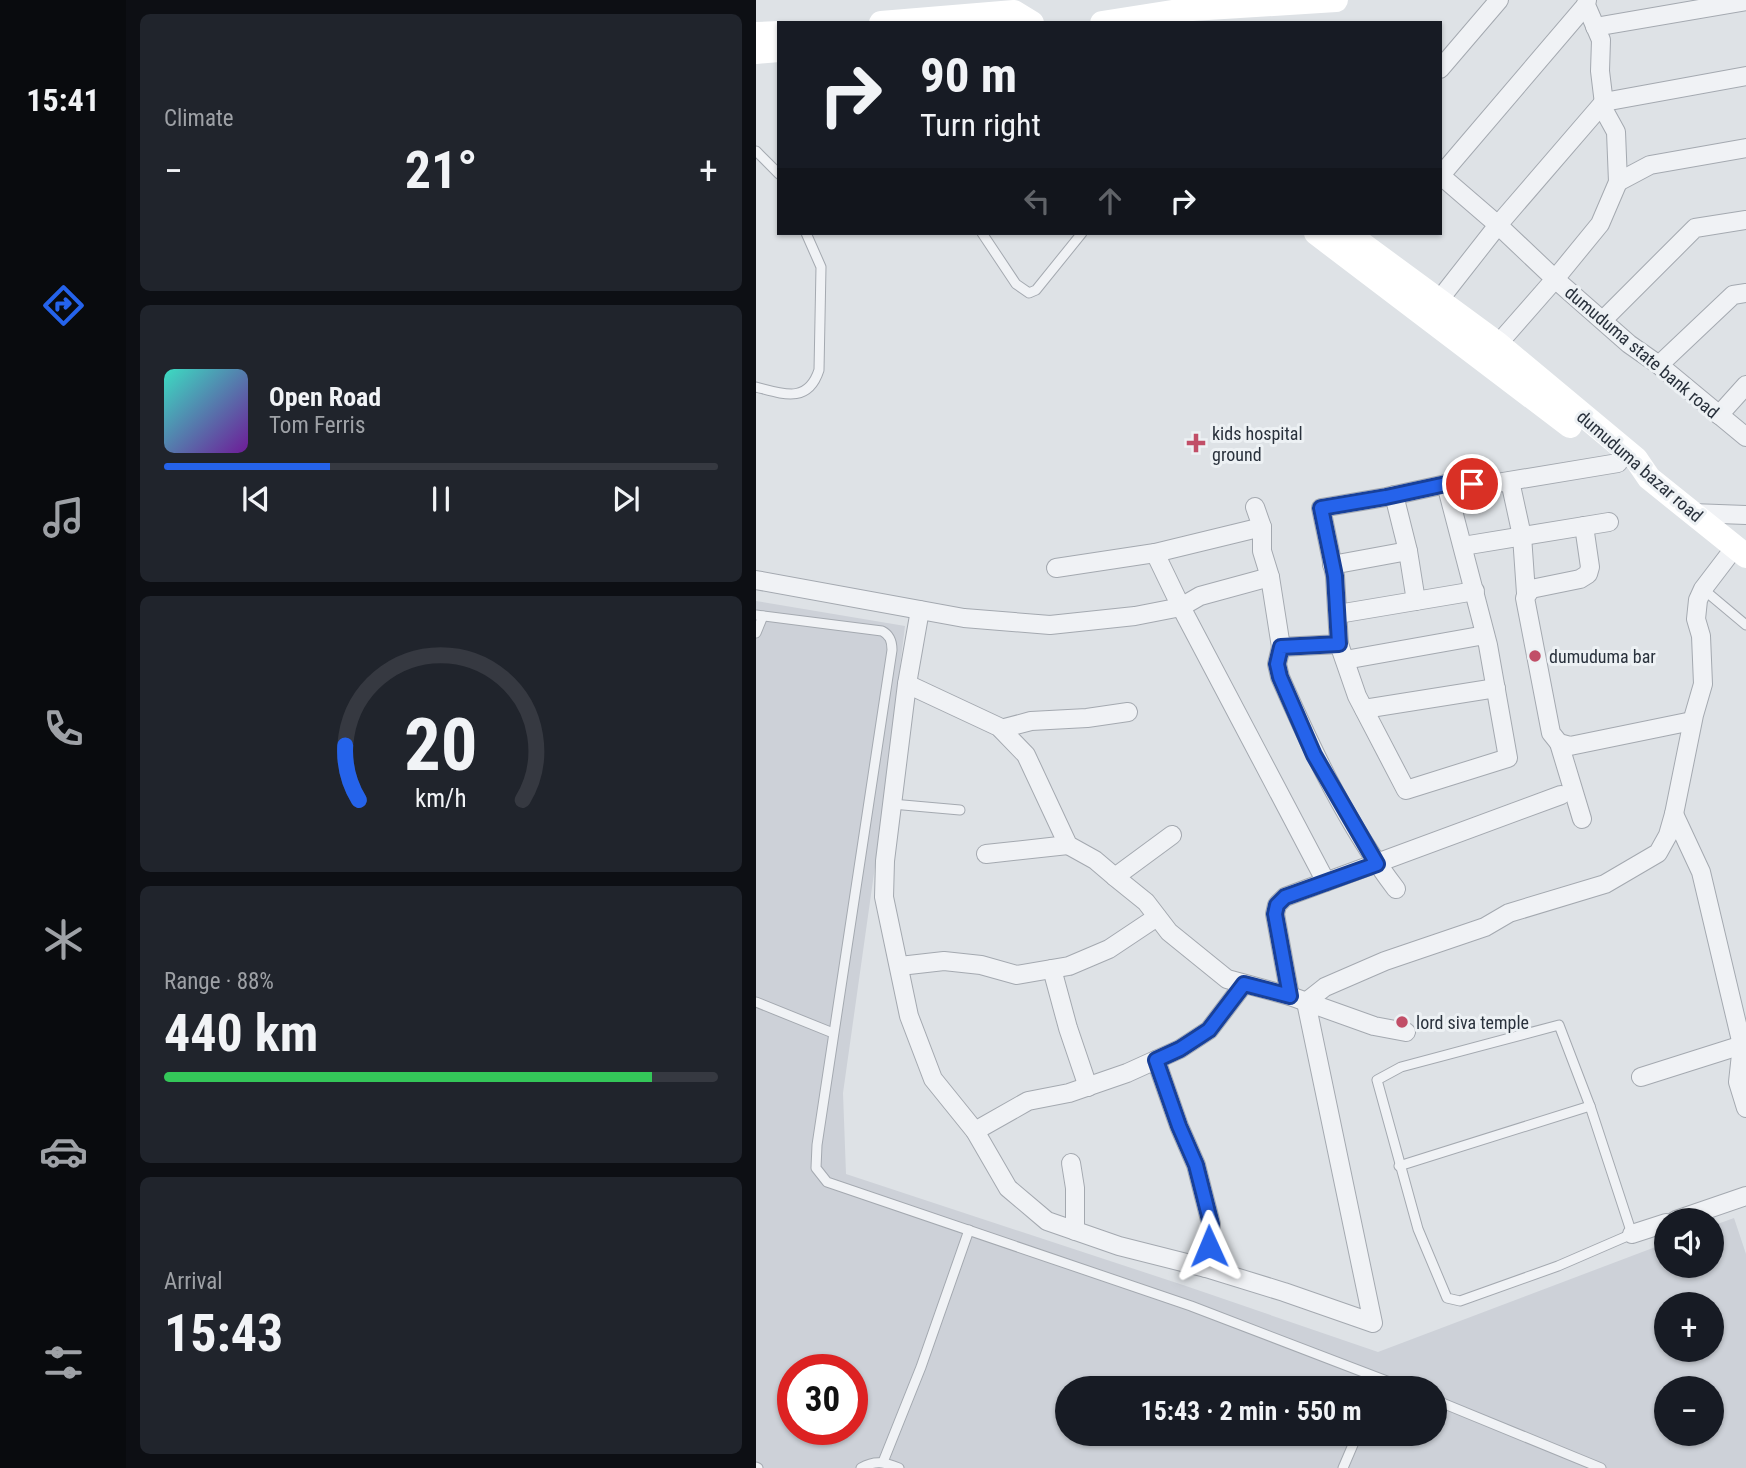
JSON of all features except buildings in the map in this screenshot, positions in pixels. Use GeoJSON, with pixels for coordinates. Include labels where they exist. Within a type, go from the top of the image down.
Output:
{"type":"FeatureCollection","features":[{"type":"Feature","properties":{"kind":"street"},"geometry":{"type":"LineString","coordinates":[[1115,21],[1192,9],[1336,0]]}},
{"type":"Feature","properties":{"kind":"street"},"geometry":{"type":"LineString","coordinates":[[1442,67],[1499,0]]}},
{"type":"Feature","properties":{"kind":"street"},"geometry":{"type":"LineString","coordinates":[[1595,27],[1746,1]]}},
{"type":"Feature","properties":{"kind":"street"},"geometry":{"type":"LineString","coordinates":[[1442,174],[1586,3]]}},
{"type":"Feature","properties":{"kind":"street","name":"dumuduma state bank road"},"geometry":{"type":"LineString","coordinates":[[1586,3],[1601,40],[1600,71],[1605,113],[1616,132],[1618,183],[1600,224],[1555,279],[1629,344],[1659,365],[1746,438]]}},
{"type":"Feature","properties":{"kind":"street"},"geometry":{"type":"LineString","coordinates":[[905,21],[1014,12],[1029,21]]}},
{"type":"Feature","properties":{"kind":"street"},"geometry":{"type":"LineString","coordinates":[[756,34],[777,33]]}},
{"type":"Feature","properties":{"kind":"street"},"geometry":{"type":"LineString","coordinates":[[756,52],[777,50]]}},
{"type":"Feature","properties":{"kind":"street"},"geometry":{"type":"LineString","coordinates":[[1440,299],[1498,225],[1604,102],[1746,76]]}},
{"type":"Feature","properties":{"kind":"street"},"geometry":{"type":"LineString","coordinates":[[1618,183],[1650,165],[1746,148]]}},
{"type":"Feature","properties":{"kind":"street"},"geometry":{"type":"LineString","coordinates":[[1442,176],[1555,279],[1498,344]]}},
{"type":"Feature","properties":{"kind":"street"},"geometry":{"type":"LineString","coordinates":[[1604,320],[1695,228],[1746,220]]}},
{"type":"Feature","properties":{"kind":"street"},"geometry":{"type":"LineString","coordinates":[[1319,235],[1618,463],[1648,478]]}},
{"type":"Feature","properties":{"kind":"street","name":"dumuduma bazar road"},"geometry":{"type":"LineString","coordinates":[[1298,999],[1385,961],[1485,927],[1509,913],[1605,884],[1658,853],[1668,835],[1674,814],[1692,721],[1703,684],[1701,636],[1696,619],[1698,600],[1703,589],[1741,551],[1648,478],[1636,459],[1498,344],[1351,235]]}},
{"type":"Feature","properties":{"kind":"street"},"geometry":{"type":"LineString","coordinates":[[1659,365],[1733,295],[1746,293]]}},
{"type":"Feature","properties":{"kind":"street"},"geometry":{"type":"LineString","coordinates":[[1718,415],[1746,385]]}},
{"type":"Feature","properties":{"kind":"street"},"geometry":{"type":"LineString","coordinates":[[1446,484],[1485,635],[1508,758],[1406,790],[1364,709],[1342,652],[1332,565],[1321,508],[1446,484],[1510,481],[1618,463]]}},
{"type":"Feature","properties":{"kind":"street"},"geometry":{"type":"LineString","coordinates":[[1510,481],[1522,536],[1525,598],[1551,733],[1559,744],[1582,819]]}},
{"type":"Feature","properties":{"kind":"street"},"geometry":{"type":"LineString","coordinates":[[1394,495],[1408,551],[1416,601]]}},
{"type":"Feature","properties":{"kind":"street"},"geometry":{"type":"LineString","coordinates":[[1255,508],[1262,527],[1262,551],[1270,577],[1281,647],[1277,664],[1280,677],[1314,755],[1377,864],[1396,889]]}},
{"type":"Feature","properties":{"kind":"street"},"geometry":{"type":"LineString","coordinates":[[1692,513],[1746,514]]}},
{"type":"Feature","properties":{"kind":"street"},"geometry":{"type":"LineString","coordinates":[[1463,546],[1609,522]]}},
{"type":"Feature","properties":{"kind":"street"},"geometry":{"type":"LineString","coordinates":[[1526,593],[1531,589],[1580,579],[1588,574],[1590,567],[1584,526]]}},
{"type":"Feature","properties":{"kind":"street"},"geometry":{"type":"LineString","coordinates":[[1056,568],[1155,553],[1262,527]]}},
{"type":"Feature","properties":{"kind":"street"},"geometry":{"type":"LineString","coordinates":[[1332,565],[1408,551]]}},
{"type":"Feature","properties":{"kind":"street"},"geometry":{"type":"LineString","coordinates":[[1155,553],[1326,882]]}},
{"type":"Feature","properties":{"kind":"street"},"geometry":{"type":"LineString","coordinates":[[756,580],[964,618],[1050,625],[1135,616],[1181,607],[1200,596],[1270,577]]}},
{"type":"Feature","properties":{"kind":"street"},"geometry":{"type":"LineString","coordinates":[[1338,614],[1475,591]]}},
{"type":"Feature","properties":{"kind":"street"},"geometry":{"type":"LineString","coordinates":[[920,610],[906,684],[884,897],[909,1016],[933,1079],[975,1131],[1008,1188],[1047,1221],[1119,1246],[1206,1268],[1284,1292],[1373,1323],[1298,999],[1275,914],[1277,905],[1285,897],[1562,795]]}},
{"type":"Feature","properties":{"kind":"street"},"geometry":{"type":"LineString","coordinates":[[1281,647],[1342,652],[1485,635]]}},
{"type":"Feature","properties":{"kind":"street"},"geometry":{"type":"LineString","coordinates":[[906,684],[1001,729],[1026,755],[1068,845]]}},
{"type":"Feature","properties":{"kind":"street"},"geometry":{"type":"LineString","coordinates":[[1364,709],[1496,688]]}},
{"type":"Feature","properties":{"kind":"street"},"geometry":{"type":"LineString","coordinates":[[1001,729],[1031,721],[1087,718],[1128,712]]}},
{"type":"Feature","properties":{"kind":"street"},"geometry":{"type":"LineString","coordinates":[[1559,744],[1570,746],[1692,721]]}},
{"type":"Feature","properties":{"kind":"street"},"geometry":{"type":"LineString","coordinates":[[1674,814],[1701,872],[1742,1045],[1738,1082],[1746,1108]]}},
{"type":"Feature","properties":{"kind":"street"},"geometry":{"type":"LineString","coordinates":[[1115,877],[1172,835]]}},
{"type":"Feature","properties":{"kind":"street"},"geometry":{"type":"LineString","coordinates":[[986,854],[1068,845],[1095,860],[1146,902],[1170,932],[1227,979],[1298,999],[1374,1027],[1406,1032]]}},
{"type":"Feature","properties":{"kind":"street"},"geometry":{"type":"LineString","coordinates":[[900,966],[944,961],[981,965],[1017,975],[1069,966],[1109,948],[1157,917]]}},
{"type":"Feature","properties":{"kind":"street"},"geometry":{"type":"LineString","coordinates":[[1052,969],[1088,1087]]}},
{"type":"Feature","properties":{"kind":"street"},"geometry":{"type":"LineString","coordinates":[[975,1131],[1028,1101],[1088,1087],[1180,1049],[1209,1030],[1244,984]]}},
{"type":"Feature","properties":{"kind":"street"},"geometry":{"type":"LineString","coordinates":[[1641,1077],[1742,1045]]}},
{"type":"Feature","properties":{"kind":"street"},"geometry":{"type":"LineString","coordinates":[[1156,1060],[1196,1165],[1211,1224],[1206,1268]]}},
{"type":"Feature","properties":{"kind":"street"},"geometry":{"type":"LineString","coordinates":[[1071,1163],[1075,1188],[1075,1231]]}},
{"type":"Feature","properties":{"kind":"street"},"geometry":{"type":"LineString","coordinates":[[1711,1208],[1746,1196]]}},
{"type":"Feature","properties":{"kind":"street"},"geometry":{"type":"LineString","coordinates":[[1632,1234],[1654,1227]]}},
{"type":"Feature","properties":{"kind":"lane"},"geometry":{"type":"LineString","coordinates":[[756,151],[777,172]]}},
{"type":"Feature","properties":{"kind":"lane"},"geometry":{"type":"LineString","coordinates":[[756,387],[793,395],[807,390],[815,383],[819,370],[821,267],[807,235]]}},
{"type":"Feature","properties":{"kind":"lane"},"geometry":{"type":"LineString","coordinates":[[983,235],[1016,284],[1029,293],[1037,290],[1080,235]]}},
{"type":"Feature","properties":{"kind":"lane"},"geometry":{"type":"LineString","coordinates":[[1703,589],[1746,625]]}},
{"type":"Feature","properties":{"kind":"lane"},"geometry":{"type":"LineString","coordinates":[[756,633],[760,615],[881,631],[886,633],[892,642],[817,1145],[816,1168],[820,1175],[827,1182],[1191,1306],[1376,1376]]}},
{"type":"Feature","properties":{"kind":"lane"},"geometry":{"type":"LineString","coordinates":[[892,804],[960,810]]}},
{"type":"Feature","properties":{"kind":"lane"},"geometry":{"type":"LineString","coordinates":[[756,1002],[833,1033]]}},
{"type":"Feature","properties":{"kind":"lane"},"geometry":{"type":"LineString","coordinates":[[1559,1025],[1590,1106],[1632,1234],[1558,1266],[1460,1301],[1447,1298],[1418,1229],[1399,1166],[1377,1080],[1401,1067],[1559,1025]]}},
{"type":"Feature","properties":{"kind":"lane"},"geometry":{"type":"LineString","coordinates":[[1399,1166],[1590,1106]]}},
{"type":"Feature","properties":{"kind":"lane"},"geometry":{"type":"LineString","coordinates":[[883,1462],[921,1367],[969,1230]]}},
{"type":"Feature","properties":{"kind":"lane"},"geometry":{"type":"LineString","coordinates":[[1447,1405],[1601,1468]]}},
{"type":"Feature","properties":{"kind":"lane"},"geometry":{"type":"LineString","coordinates":[[1343,1468],[1352,1446]]}},
{"type":"Feature","properties":{"kind":"lane"},"geometry":{"type":"LineString","coordinates":[[861,1468],[872,1462],[883,1462],[899,1468]]}},
{"type":"Feature","properties":{"kind":"shaded area"},"geometry":{"type":"Polygon","coordinates":[[[756,601],[905,626],[843,1093],[846,1174],[1378,1352],[1654,1248],[1654,1278],[1724,1278],[1724,1222],[1734,1218],[1746,1254],[1746,1468],[756,1468],[756,601]]]}},
{"type":"Feature","properties":{"kind":"place","name":"kids hospital ground"},"geometry":{"type":"Point","coordinates":[1196,443]}},
{"type":"Feature","properties":{"kind":"place","name":"dumuduma bar"},"geometry":{"type":"Point","coordinates":[1535,656]}},
{"type":"Feature","properties":{"kind":"place","name":"lord siva temple"},"geometry":{"type":"Point","coordinates":[1402,1022]}},
{"type":"Feature","properties":{"kind":"route"},"geometry":{"type":"LineString","coordinates":[[1209,1246],[1211,1224],[1196,1165],[1156,1060],[1180,1049],[1209,1030],[1244,984],[1290,996],[1275,914],[1277,905],[1285,897],[1377,864],[1314,755],[1280,677],[1277,664],[1281,647],[1339,644],[1335,576],[1321,508],[1446,484],[1472,484]]}}]}
